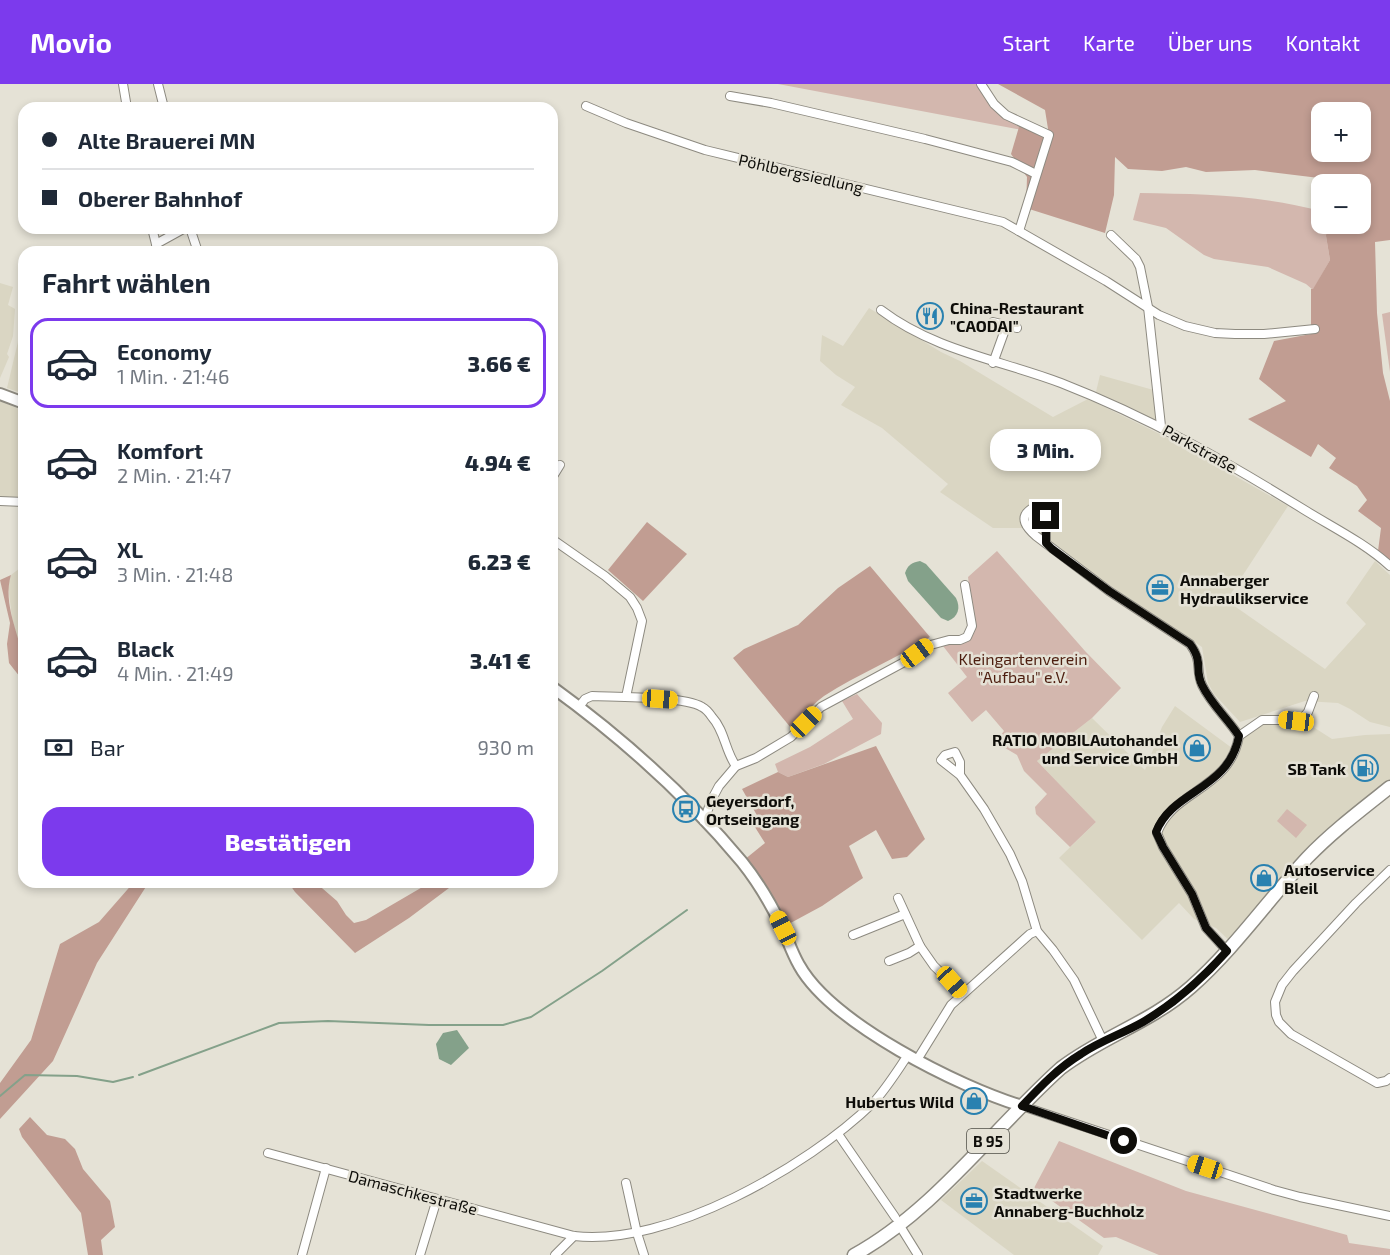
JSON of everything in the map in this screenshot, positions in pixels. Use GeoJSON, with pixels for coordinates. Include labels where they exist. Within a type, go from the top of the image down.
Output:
{"type":"FeatureCollection","features":[{"type":"Feature","properties":{"kind":"main road"},"geometry":{"type":"LineString","coordinates":[[0,394],[18,401]]}},
{"type":"Feature","properties":{"kind":"main road"},"geometry":{"type":"LineString","coordinates":[[558,691],[630,748],[705,821],[758,883],[809,981],[847,1016],[913,1058],[996,1098],[1022,1106]]}},
{"type":"Feature","properties":{"kind":"main road","name":"B 95"},"geometry":{"type":"LineString","coordinates":[[854,1255],[877,1243],[1061,1068],[1103,1041],[1142,1023],[1170,1004],[1201,978],[1310,855],[1345,823],[1389,791]]}},
{"type":"Feature","properties":{"kind":"street"},"geometry":{"type":"LineString","coordinates":[[158,84],[162,102]]}},
{"type":"Feature","properties":{"kind":"street"},"geometry":{"type":"LineString","coordinates":[[981,84],[994,104],[1006,115],[1049,135],[1019,231]]}},
{"type":"Feature","properties":{"kind":"street"},"geometry":{"type":"LineString","coordinates":[[125,85],[127,102]]}},
{"type":"Feature","properties":{"kind":"street"},"geometry":{"type":"LineString","coordinates":[[730,96],[935,142],[1012,162],[1036,174]]}},
{"type":"Feature","properties":{"kind":"street","name":"Pöhlbergsiedlung"},"geometry":{"type":"LineString","coordinates":[[586,106],[626,123],[705,150],[1003,222],[1159,315],[1185,326],[1215,333],[1264,334],[1315,329]]}},
{"type":"Feature","properties":{"kind":"street"},"geometry":{"type":"LineString","coordinates":[[160,246],[177,234]]}},
{"type":"Feature","properties":{"kind":"street"},"geometry":{"type":"LineString","coordinates":[[1111,235],[1136,259],[1140,267],[1148,307],[1161,426]]}},
{"type":"Feature","properties":{"kind":"street","name":"Parkstraße"},"geometry":{"type":"LineString","coordinates":[[881,310],[895,321],[944,345],[993,363],[1060,383],[1161,426],[1296,505],[1377,555],[1390,566]]}},
{"type":"Feature","properties":{"kind":"street"},"geometry":{"type":"LineString","coordinates":[[993,322],[1017,328]]}},
{"type":"Feature","properties":{"kind":"street"},"geometry":{"type":"LineString","coordinates":[[993,363],[1006,327]]}},
{"type":"Feature","properties":{"kind":"street"},"geometry":{"type":"LineString","coordinates":[[0,501],[18,502]]}},
{"type":"Feature","properties":{"kind":"street"},"geometry":{"type":"LineString","coordinates":[[558,543],[605,576],[630,597],[637,608],[642,621],[626,697]]}},
{"type":"Feature","properties":{"kind":"street"},"geometry":{"type":"LineString","coordinates":[[1046,543],[1109,591],[1190,644],[1197,654],[1200,682],[1239,736],[1236,751],[1226,767],[1208,784],[1166,815],[1156,832],[1192,894],[1206,928],[1227,951]]}},
{"type":"Feature","properties":{"kind":"street"},"geometry":{"type":"LineString","coordinates":[[705,821],[711,801],[719,786],[736,766],[756,758],[791,737],[820,707],[908,660],[927,646],[967,637],[972,626],[965,585]]}},
{"type":"Feature","properties":{"kind":"street"},"geometry":{"type":"LineString","coordinates":[[579,707],[585,699],[592,696],[676,700],[702,706],[714,718],[725,739],[729,757],[736,766]]}},
{"type":"Feature","properties":{"kind":"street"},"geometry":{"type":"LineString","coordinates":[[1239,736],[1262,720],[1301,720],[1308,712],[1314,696]]}},
{"type":"Feature","properties":{"kind":"street"},"geometry":{"type":"LineString","coordinates":[[960,775],[984,809],[1010,854],[1028,897],[1037,931],[1074,980],[1103,1041]]}},
{"type":"Feature","properties":{"kind":"street"},"geometry":{"type":"LineString","coordinates":[[1390,870],[1350,909],[1293,971],[1282,985],[1275,1002],[1279,1022],[1291,1034],[1377,1083],[1390,1078]]}},
{"type":"Feature","properties":{"kind":"street"},"geometry":{"type":"LineString","coordinates":[[898,898],[920,945],[934,966],[962,993]]}},
{"type":"Feature","properties":{"kind":"street"},"geometry":{"type":"LineString","coordinates":[[853,935],[905,914]]}},
{"type":"Feature","properties":{"kind":"street","name":"Damaschkestraße"},"geometry":{"type":"LineString","coordinates":[[268,1153],[574,1236],[637,1233],[738,1196],[804,1159],[838,1134],[874,1101],[913,1058],[962,993],[1030,934],[1037,931]]}},
{"type":"Feature","properties":{"kind":"street"},"geometry":{"type":"LineString","coordinates":[[889,961],[909,953],[920,945]]}},
{"type":"Feature","properties":{"kind":"street"},"geometry":{"type":"LineString","coordinates":[[1022,1106],[1274,1190],[1390,1216]]}},
{"type":"Feature","properties":{"kind":"street"},"geometry":{"type":"LineString","coordinates":[[838,1134],[918,1255]]}},
{"type":"Feature","properties":{"kind":"street"},"geometry":{"type":"LineString","coordinates":[[302,1255],[326,1168]]}},
{"type":"Feature","properties":{"kind":"street"},"geometry":{"type":"LineString","coordinates":[[626,1183],[644,1255]]}},
{"type":"Feature","properties":{"kind":"street"},"geometry":{"type":"LineString","coordinates":[[420,1255],[437,1198]]}},
{"type":"Feature","properties":{"kind":"street"},"geometry":{"type":"LineString","coordinates":[[557,1252],[559,1232]]}},
{"type":"Feature","properties":{"kind":"street"},"geometry":{"type":"LineString","coordinates":[[557,1252],[574,1236]]}},
{"type":"Feature","properties":{"kind":"shaded area"},"geometry":{"type":"Polygon","coordinates":[[[998,84],[1390,84],[1390,240],[1375,242],[1377,313],[1383,373],[1390,401],[1390,562],[1378,551],[1381,528],[1358,511],[1367,500],[1357,486],[1329,468],[1336,458],[1318,444],[1311,457],[1248,419],[1286,401],[1259,379],[1274,341],[1311,334],[1311,289],[1330,260],[1326,234],[1371,234],[1371,174],[1311,174],[1311,177],[1255,170],[1206,172],[1186,167],[1162,171],[1128,169],[1115,157],[1114,195],[1105,233],[1026,208],[1027,177],[1011,154],[1021,120],[1049,135],[1045,110],[998,84]]]}},
{"type":"Feature","properties":{"kind":"shaded area"},"geometry":{"type":"Polygon","coordinates":[[[0,283],[13,287],[8,305],[15,309],[13,336],[7,354],[9,357],[0,378],[0,283]]]}},
{"type":"Feature","properties":{"kind":"shaded area"},"geometry":{"type":"Polygon","coordinates":[[[869,308],[1053,417],[1088,399],[1166,437],[1288,506],[1230,595],[1233,605],[1325,669],[1366,624],[1346,603],[1375,561],[1390,575],[1390,727],[1370,722],[1338,703],[1305,701],[1240,722],[1214,694],[1208,683],[1202,647],[1072,560],[1033,528],[993,528],[940,492],[948,484],[882,428],[841,405],[855,387],[820,361],[822,335],[843,346],[869,308]]]}},
{"type":"Feature","properties":{"kind":"shaded area"},"geometry":{"type":"Polygon","coordinates":[[[18,342],[18,392],[7,388],[18,342]]]}},
{"type":"Feature","properties":{"kind":"shaded area"},"geometry":{"type":"Polygon","coordinates":[[[1100,375],[1157,391],[1160,422],[1095,396],[1100,375]]]}},
{"type":"Feature","properties":{"kind":"shaded area"},"geometry":{"type":"Polygon","coordinates":[[[0,401],[18,408],[18,498],[0,497],[0,401]]]}},
{"type":"Feature","properties":{"kind":"shaded area"},"geometry":{"type":"Polygon","coordinates":[[[647,522],[687,554],[643,601],[608,570],[647,522]]]}},
{"type":"Feature","properties":{"kind":"shaded area"},"geometry":{"type":"Polygon","coordinates":[[[920,561],[926,564],[956,598],[958,612],[948,621],[941,618],[908,581],[905,573],[907,568],[920,561]]]}},
{"type":"Feature","properties":{"kind":"shaded area"},"geometry":{"type":"Polygon","coordinates":[[[870,566],[930,637],[824,696],[791,728],[733,658],[744,649],[798,625],[838,588],[870,566]]]}},
{"type":"Feature","properties":{"kind":"shaded area"},"geometry":{"type":"Polygon","coordinates":[[[18,570],[18,641],[12,618],[8,585],[11,575],[18,570]]]}},
{"type":"Feature","properties":{"kind":"shaded area"},"geometry":{"type":"Polygon","coordinates":[[[11,575],[9,597],[18,638],[18,674],[9,663],[7,644],[10,623],[0,580],[11,575]]]}},
{"type":"Feature","properties":{"kind":"shaded area"},"geometry":{"type":"Polygon","coordinates":[[[1175,706],[1236,751],[1239,736],[1262,720],[1307,723],[1332,739],[1390,734],[1390,782],[1335,832],[1233,944],[1216,928],[1194,919],[1179,903],[1142,940],[1059,858],[1096,822],[1037,761],[1092,718],[1145,770],[1162,727],[1175,706]]]}},
{"type":"Feature","properties":{"kind":"shaded area"},"geometry":{"type":"Polygon","coordinates":[[[876,746],[925,839],[907,857],[892,859],[876,830],[849,846],[863,878],[822,906],[785,926],[744,860],[765,843],[753,824],[759,819],[742,789],[778,772],[788,777],[876,746]]]}},
{"type":"Feature","properties":{"kind":"shaded area"},"geometry":{"type":"Polygon","coordinates":[[[129,888],[145,888],[97,963],[53,1061],[0,1119],[0,1083],[31,1040],[60,944],[99,922],[129,888]]]}},
{"type":"Feature","properties":{"kind":"shaded area"},"geometry":{"type":"Polygon","coordinates":[[[292,888],[322,888],[337,901],[354,923],[366,920],[421,888],[449,888],[409,918],[355,953],[292,888]]]}},
{"type":"Feature","properties":{"kind":"shaded area"},"geometry":{"type":"Polygon","coordinates":[[[457,1030],[469,1048],[451,1065],[439,1059],[436,1044],[443,1033],[457,1030]]]}},
{"type":"Feature","properties":{"kind":"shaded area"},"geometry":{"type":"Polygon","coordinates":[[[30,1117],[47,1135],[65,1139],[75,1149],[83,1169],[110,1201],[115,1227],[101,1240],[103,1255],[88,1255],[81,1213],[22,1137],[19,1129],[30,1117]]]}},
{"type":"Feature","properties":{"kind":"shaded area"},"geometry":{"type":"Polygon","coordinates":[[[982,1161],[1103,1246],[1098,1255],[1014,1255],[941,1200],[982,1161]]]}},
{"type":"Feature","properties":{"kind":"green space"},"geometry":{"type":"Polygon","coordinates":[[[778,84],[981,84],[994,104],[1049,135],[778,84]]]}},
{"type":"Feature","properties":{"kind":"green space"},"geometry":{"type":"Polygon","coordinates":[[[1140,193],[1209,195],[1299,206],[1311,209],[1311,234],[1326,234],[1330,260],[1313,290],[1306,284],[1268,267],[1214,259],[1204,255],[1166,228],[1133,220],[1140,193]]]}},
{"type":"Feature","properties":{"kind":"green space"},"geometry":{"type":"Polygon","coordinates":[[[1390,312],[1390,372],[1382,314],[1390,312]]]}},
{"type":"Feature","properties":{"kind":"green space","name":"Kleingartenverein \"Aufbau\" e.V."},"geometry":{"type":"Polygon","coordinates":[[[997,551],[1085,651],[1121,688],[1092,718],[1037,761],[1096,822],[1070,847],[1036,814],[1035,807],[1047,794],[1024,771],[1017,755],[995,742],[1004,731],[986,710],[972,722],[948,693],[967,677],[943,646],[962,642],[974,626],[968,577],[997,551]]]}},
{"type":"Feature","properties":{"kind":"green space"},"geometry":{"type":"Polygon","coordinates":[[[857,694],[882,723],[881,734],[824,764],[788,777],[778,772],[775,764],[810,747],[853,719],[842,701],[857,694]]]}},
{"type":"Feature","properties":{"kind":"green space"},"geometry":{"type":"Polygon","coordinates":[[[1287,809],[1307,825],[1296,838],[1277,821],[1287,809]]]}},
{"type":"Feature","properties":{"kind":"green space"},"geometry":{"type":"Polygon","coordinates":[[[1059,1141],[1186,1191],[1347,1235],[1349,1243],[1390,1249],[1390,1255],[1159,1255],[1116,1237],[1104,1238],[1034,1188],[1059,1141]]]}},
{"type":"Feature","properties":{"kind":"waterway"},"geometry":{"type":"LineString","coordinates":[[139,1075],[279,1023],[328,1021],[503,1025],[531,1017],[602,971],[687,910]]}},
{"type":"Feature","properties":{"kind":"waterway"},"geometry":{"type":"LineString","coordinates":[[0,1096],[25,1075],[77,1076],[113,1082],[133,1077]]}},
{"type":"Feature","properties":{"kind":"place","name":"China-Restaurant \"CAODAI\""},"geometry":{"type":"Point","coordinates":[930,316]}},
{"type":"Feature","properties":{"kind":"place","name":"Annaberger Hydraulikservice"},"geometry":{"type":"Point","coordinates":[1160,588]}},
{"type":"Feature","properties":{"kind":"place","name":"RATIO MOBILAutohandel und Service GmbH"},"geometry":{"type":"Point","coordinates":[1197,748]}},
{"type":"Feature","properties":{"kind":"place","name":"SB Tank"},"geometry":{"type":"Point","coordinates":[1365,768]}},
{"type":"Feature","properties":{"kind":"place","name":"Geyersdorf, Ortseingang"},"geometry":{"type":"Point","coordinates":[686,809]}},
{"type":"Feature","properties":{"kind":"place","name":"Autoservice Bleil"},"geometry":{"type":"Point","coordinates":[1264,878]}},
{"type":"Feature","properties":{"kind":"place","name":"Hubertus Wild"},"geometry":{"type":"Point","coordinates":[974,1101]}},
{"type":"Feature","properties":{"kind":"place","name":"Stadtwerke Annaberg-Buchholz"},"geometry":{"type":"Point","coordinates":[974,1201]}},
{"type":"Feature","properties":{"kind":"route"},"geometry":{"type":"LineString","coordinates":[[1046,516],[1046,543],[1052,549],[1109,591],[1190,644],[1197,654],[1200,682],[1239,736],[1236,751],[1226,767],[1208,784],[1166,815],[1156,832],[1192,894],[1206,928],[1227,951],[1212,968],[1170,1004],[1142,1023],[1080,1054],[1061,1068],[1022,1106],[1124,1141]]}}]}
